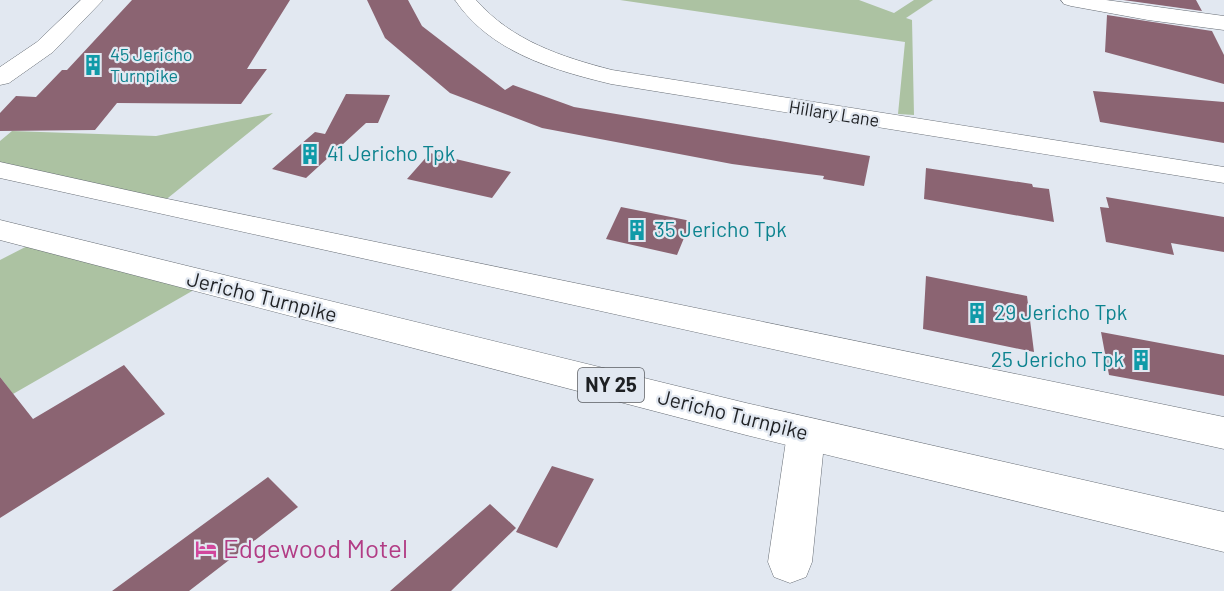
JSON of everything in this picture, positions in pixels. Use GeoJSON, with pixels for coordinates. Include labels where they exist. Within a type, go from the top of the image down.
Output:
{"type":"FeatureCollection","features":[{"type":"Feature","properties":{"kind":"main road"},"geometry":{"type":"LineString","coordinates":[[0,78],[45,47],[93,0]]}},
{"type":"Feature","properties":{"kind":"main road","name":"Hillary Lane"},"geometry":{"type":"LineString","coordinates":[[465,0],[476,15],[506,39],[554,60],[611,77],[1224,175]]}},
{"type":"Feature","properties":{"kind":"main road"},"geometry":{"type":"LineString","coordinates":[[1071,0],[1148,14],[1224,23]]}},
{"type":"Feature","properties":{"kind":"main road"},"geometry":{"type":"LineString","coordinates":[[0,170],[158,206],[1224,434]]}},
{"type":"Feature","properties":{"kind":"main road","name":"Jericho Turnpike"},"geometry":{"type":"LineString","coordinates":[[0,230],[806,434],[1224,532]]}},
{"type":"Feature","properties":{"kind":"main road"},"geometry":{"type":"LineString","coordinates":[[790,562],[806,434]]}},
{"type":"Feature","properties":{"kind":"green space"},"geometry":{"type":"Polygon","coordinates":[[[620,0],[859,0],[894,13],[914,0],[933,0],[906,18],[912,20],[914,115],[898,114],[905,42],[620,0]]]}},
{"type":"Feature","properties":{"kind":"green space"},"geometry":{"type":"Polygon","coordinates":[[[273,113],[158,206],[0,170],[0,141],[12,131],[156,136],[273,113]]]}},
{"type":"Feature","properties":{"kind":"green space"},"geometry":{"type":"Polygon","coordinates":[[[39,240],[206,283],[13,394],[0,377],[0,260],[39,240]]]}},
{"type":"Feature","properties":{"kind":"building","name":"45 Jericho Turnpike"},"geometry":{"type":"Polygon","coordinates":[[[132,0],[290,0],[247,69],[267,69],[241,104],[117,103],[95,130],[0,131],[0,113],[16,96],[36,97],[62,70],[67,70],[132,0]]]}},
{"type":"Feature","properties":{"kind":"building"},"geometry":{"type":"Polygon","coordinates":[[[367,0],[408,0],[422,26],[505,90],[513,85],[574,107],[870,156],[864,186],[823,179],[824,176],[732,164],[542,128],[450,93],[385,38],[367,0]]]}},
{"type":"Feature","properties":{"kind":"building"},"geometry":{"type":"Polygon","coordinates":[[[1123,0],[1196,0],[1202,11],[1123,0]]]}},
{"type":"Feature","properties":{"kind":"building"},"geometry":{"type":"Polygon","coordinates":[[[1107,15],[1212,31],[1224,55],[1224,84],[1105,52],[1107,15]]]}},
{"type":"Feature","properties":{"kind":"building"},"geometry":{"type":"Polygon","coordinates":[[[1093,91],[1224,102],[1224,143],[1100,122],[1093,91]]]}},
{"type":"Feature","properties":{"kind":"building"},"geometry":{"type":"Polygon","coordinates":[[[346,94],[390,95],[378,123],[366,123],[306,178],[272,169],[315,132],[325,134],[346,94]]]}},
{"type":"Feature","properties":{"kind":"building"},"geometry":{"type":"Polygon","coordinates":[[[430,153],[511,172],[492,198],[407,179],[430,153]]]}},
{"type":"Feature","properties":{"kind":"building"},"geometry":{"type":"Polygon","coordinates":[[[926,168],[1032,184],[1033,187],[1049,189],[1054,222],[924,199],[926,168]]]}},
{"type":"Feature","properties":{"kind":"building"},"geometry":{"type":"Polygon","coordinates":[[[1106,197],[1224,217],[1224,252],[1171,243],[1174,255],[1106,242],[1100,207],[1109,208],[1106,197]]]}},
{"type":"Feature","properties":{"kind":"building","name":"35 Jericho Tpk"},"geometry":{"type":"Polygon","coordinates":[[[621,207],[691,221],[677,255],[606,239],[621,207]]]}},
{"type":"Feature","properties":{"kind":"building","name":"29 Jericho Tpk"},"geometry":{"type":"Polygon","coordinates":[[[926,276],[1027,296],[1034,352],[923,329],[926,276]]]}},
{"type":"Feature","properties":{"kind":"building","name":"25 Jericho Tpk"},"geometry":{"type":"Polygon","coordinates":[[[1101,332],[1224,355],[1224,396],[1109,375],[1101,332]]]}},
{"type":"Feature","properties":{"kind":"building"},"geometry":{"type":"Polygon","coordinates":[[[124,365],[165,414],[0,518],[0,377],[33,419],[124,365]]]}},
{"type":"Feature","properties":{"kind":"building"},"geometry":{"type":"Polygon","coordinates":[[[552,466],[594,479],[557,548],[516,532],[552,466]]]}},
{"type":"Feature","properties":{"kind":"building","name":"Edgewood Motel"},"geometry":{"type":"Polygon","coordinates":[[[268,477],[298,507],[189,591],[112,591],[268,477]]]}},
{"type":"Feature","properties":{"kind":"building"},"geometry":{"type":"Polygon","coordinates":[[[490,504],[516,528],[451,591],[390,591],[490,504]]]}},
{"type":"Feature","properties":{"kind":"place","name":"45 Jericho Turnpike"},"geometry":{"type":"Point","coordinates":[93,65]}},
{"type":"Feature","properties":{"kind":"place","name":"41 Jericho Tpk"},"geometry":{"type":"Point","coordinates":[310,154]}},
{"type":"Feature","properties":{"kind":"place","name":"35 Jericho Tpk"},"geometry":{"type":"Point","coordinates":[637,230]}},
{"type":"Feature","properties":{"kind":"place","name":"29 Jericho Tpk"},"geometry":{"type":"Point","coordinates":[977,313]}},
{"type":"Feature","properties":{"kind":"place","name":"25 Jericho Tpk"},"geometry":{"type":"Point","coordinates":[1141,360]}},
{"type":"Feature","properties":{"kind":"place","name":"Edgewood Motel"},"geometry":{"type":"Point","coordinates":[206,549]}}]}
